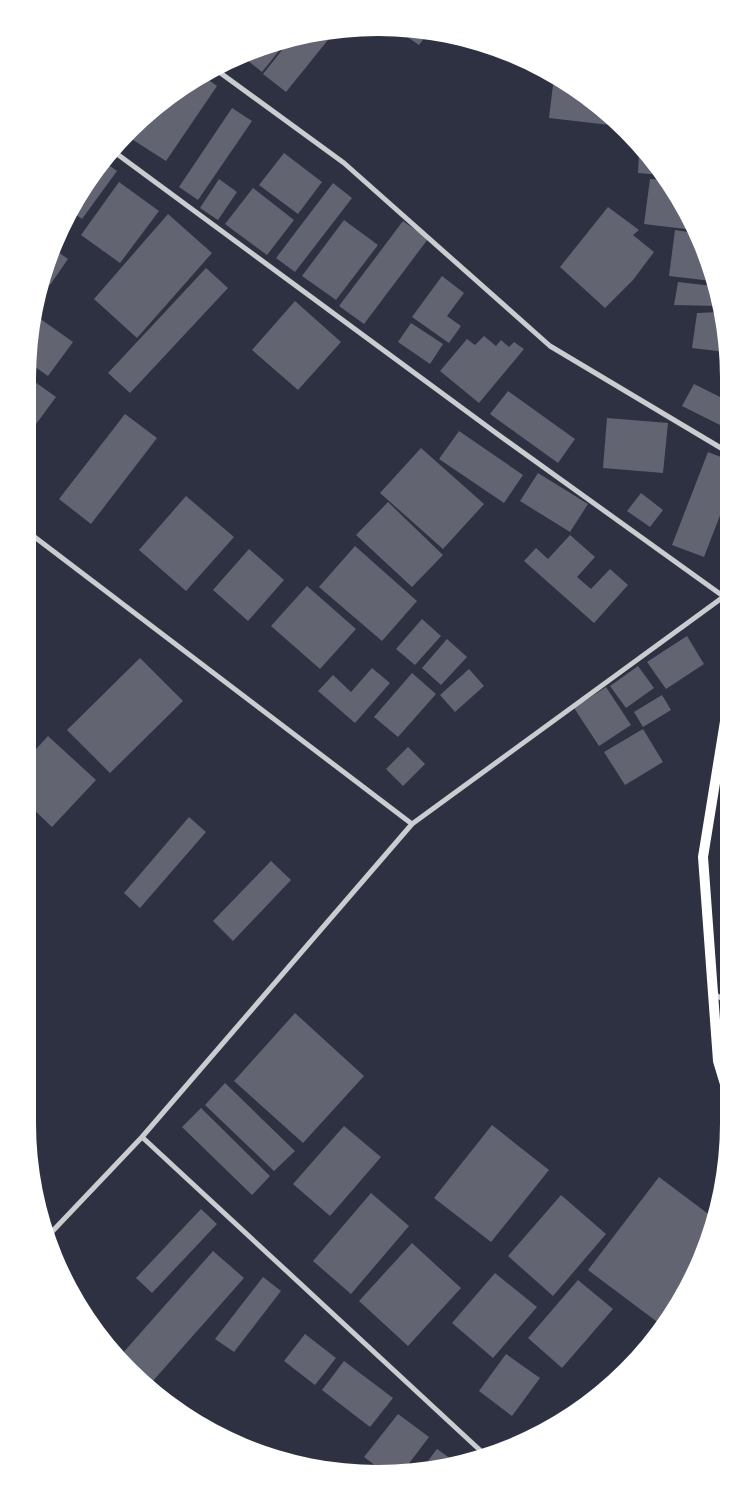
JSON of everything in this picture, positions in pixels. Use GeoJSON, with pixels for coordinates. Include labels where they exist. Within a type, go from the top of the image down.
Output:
{"type":"FeatureCollection","features":[{"type":"Feature","properties":{"kind":"main road"},"geometry":{"type":"LineString","coordinates":[[720,753],[703,856],[712,992],[720,1068]]}},
{"type":"Feature","properties":{"kind":"street"},"geometry":{"type":"LineString","coordinates":[[222,74],[344,163],[550,346],[720,447]]}},
{"type":"Feature","properties":{"kind":"street"},"geometry":{"type":"LineString","coordinates":[[119,155],[496,433],[720,592]]}},
{"type":"Feature","properties":{"kind":"street"},"geometry":{"type":"LineString","coordinates":[[36,538],[412,824]]}},
{"type":"Feature","properties":{"kind":"street"},"geometry":{"type":"LineString","coordinates":[[53,1230],[142,1137],[412,824],[720,600]]}},
{"type":"Feature","properties":{"kind":"street"},"geometry":{"type":"LineString","coordinates":[[712,992],[720,997]]}},
{"type":"Feature","properties":{"kind":"street"},"geometry":{"type":"LineString","coordinates":[[142,1137],[479,1449]]}},
{"type":"Feature","properties":{"kind":"building"},"geometry":{"type":"Polygon","coordinates":[[[408,38],[423,39],[419,45],[408,38]]]}},
{"type":"Feature","properties":{"kind":"building"},"geometry":{"type":"Polygon","coordinates":[[[328,40],[286,92],[263,74],[282,50],[328,40]]]}},
{"type":"Feature","properties":{"kind":"building"},"geometry":{"type":"Polygon","coordinates":[[[279,51],[262,72],[249,61],[279,51]]]}},
{"type":"Feature","properties":{"kind":"building"},"geometry":{"type":"Polygon","coordinates":[[[210,81],[217,86],[166,161],[133,140],[170,107],[210,81]]]}},
{"type":"Feature","properties":{"kind":"building"},"geometry":{"type":"Polygon","coordinates":[[[553,85],[586,107],[607,125],[549,118],[553,85]]]}},
{"type":"Feature","properties":{"kind":"building"},"geometry":{"type":"Polygon","coordinates":[[[232,108],[252,121],[198,200],[179,187],[232,108]]]}},
{"type":"Feature","properties":{"kind":"building"},"geometry":{"type":"Polygon","coordinates":[[[284,153],[322,182],[298,214],[259,185],[284,153]]]}},
{"type":"Feature","properties":{"kind":"building"},"geometry":{"type":"Polygon","coordinates":[[[639,158],[652,174],[638,173],[639,158]]]}},
{"type":"Feature","properties":{"kind":"building"},"geometry":{"type":"Polygon","coordinates":[[[110,166],[117,171],[82,219],[77,216],[110,166]]]}},
{"type":"Feature","properties":{"kind":"building"},"geometry":{"type":"Polygon","coordinates":[[[219,179],[237,192],[218,220],[200,208],[219,179]]]}},
{"type":"Feature","properties":{"kind":"building"},"geometry":{"type":"Polygon","coordinates":[[[650,179],[656,179],[686,229],[644,224],[650,179]]]}},
{"type":"Feature","properties":{"kind":"building"},"geometry":{"type":"Polygon","coordinates":[[[119,182],[159,211],[120,263],[81,235],[119,182]]]}},
{"type":"Feature","properties":{"kind":"building"},"geometry":{"type":"Polygon","coordinates":[[[333,183],[352,198],[295,272],[276,258],[333,183]]]}},
{"type":"Feature","properties":{"kind":"building"},"geometry":{"type":"Polygon","coordinates":[[[253,188],[294,220],[267,255],[225,224],[253,188]]]}},
{"type":"Feature","properties":{"kind":"building"},"geometry":{"type":"Polygon","coordinates":[[[608,207],[639,230],[633,235],[654,252],[633,280],[605,308],[560,267],[608,207]]]}},
{"type":"Feature","properties":{"kind":"building"},"geometry":{"type":"Polygon","coordinates":[[[168,214],[212,253],[137,338],[94,299],[168,214]]]}},
{"type":"Feature","properties":{"kind":"building"},"geometry":{"type":"Polygon","coordinates":[[[344,220],[378,245],[336,300],[302,276],[344,220]]]}},
{"type":"Feature","properties":{"kind":"building"},"geometry":{"type":"Polygon","coordinates":[[[403,221],[428,239],[364,324],[339,306],[403,221]]]}},
{"type":"Feature","properties":{"kind":"building"},"geometry":{"type":"Polygon","coordinates":[[[675,230],[687,232],[705,280],[669,276],[675,230]]]}},
{"type":"Feature","properties":{"kind":"building"},"geometry":{"type":"Polygon","coordinates":[[[60,253],[68,259],[50,285],[54,268],[60,253]]]}},
{"type":"Feature","properties":{"kind":"building"},"geometry":{"type":"Polygon","coordinates":[[[206,268],[228,288],[130,393],[108,373],[206,268]]]}},
{"type":"Feature","properties":{"kind":"building"},"geometry":{"type":"Polygon","coordinates":[[[442,276],[464,293],[447,316],[461,326],[449,343],[412,317],[442,276]]]}},
{"type":"Feature","properties":{"kind":"building"},"geometry":{"type":"Polygon","coordinates":[[[678,282],[707,285],[712,306],[674,305],[678,282]]]}},
{"type":"Feature","properties":{"kind":"building"},"geometry":{"type":"Polygon","coordinates":[[[295,301],[341,342],[298,390],[252,350],[295,301]]]}},
{"type":"Feature","properties":{"kind":"building"},"geometry":{"type":"Polygon","coordinates":[[[713,312],[719,351],[692,348],[697,313],[713,312]]]}},
{"type":"Feature","properties":{"kind":"building"},"geometry":{"type":"Polygon","coordinates":[[[41,320],[73,342],[48,376],[36,368],[41,320]]]}},
{"type":"Feature","properties":{"kind":"building"},"geometry":{"type":"Polygon","coordinates":[[[411,323],[443,344],[430,364],[398,342],[411,323]]]}},
{"type":"Feature","properties":{"kind":"building"},"geometry":{"type":"Polygon","coordinates":[[[484,336],[496,346],[501,340],[509,347],[514,342],[524,349],[479,403],[440,371],[467,339],[475,345],[484,336]]]}},
{"type":"Feature","properties":{"kind":"building"},"geometry":{"type":"Polygon","coordinates":[[[36,383],[56,397],[36,424],[36,383]]]}},
{"type":"Feature","properties":{"kind":"building"},"geometry":{"type":"Polygon","coordinates":[[[694,384],[720,397],[720,425],[682,406],[694,384]]]}},
{"type":"Feature","properties":{"kind":"building"},"geometry":{"type":"Polygon","coordinates":[[[508,391],[575,439],[558,463],[490,414],[508,391]]]}},
{"type":"Feature","properties":{"kind":"building"},"geometry":{"type":"Polygon","coordinates":[[[125,414],[157,438],[91,524],[59,499],[125,414]]]}},
{"type":"Feature","properties":{"kind":"building"},"geometry":{"type":"Polygon","coordinates":[[[607,418],[668,423],[663,473],[603,468],[607,418]]]}},
{"type":"Feature","properties":{"kind":"building"},"geometry":{"type":"Polygon","coordinates":[[[459,431],[523,475],[504,503],[439,459],[459,431]]]}},
{"type":"Feature","properties":{"kind":"building"},"geometry":{"type":"Polygon","coordinates":[[[421,448],[484,504],[443,549],[380,493],[421,448]]]}},
{"type":"Feature","properties":{"kind":"building"},"geometry":{"type":"Polygon","coordinates":[[[708,452],[720,457],[720,516],[704,557],[672,545],[708,452]]]}},
{"type":"Feature","properties":{"kind":"building"},"geometry":{"type":"Polygon","coordinates":[[[538,473],[588,504],[570,532],[520,501],[538,473]]]}},
{"type":"Feature","properties":{"kind":"building"},"geometry":{"type":"Polygon","coordinates":[[[641,493],[663,510],[650,527],[627,511],[641,493]]]}},
{"type":"Feature","properties":{"kind":"building"},"geometry":{"type":"Polygon","coordinates":[[[186,496],[234,537],[186,591],[139,550],[186,496]]]}},
{"type":"Feature","properties":{"kind":"building"},"geometry":{"type":"Polygon","coordinates":[[[388,502],[443,555],[412,587],[356,535],[388,502]]]}},
{"type":"Feature","properties":{"kind":"building"},"geometry":{"type":"Polygon","coordinates":[[[570,535],[595,557],[577,577],[591,589],[610,569],[628,585],[594,623],[524,561],[536,548],[548,559],[570,535]]]}},
{"type":"Feature","properties":{"kind":"building"},"geometry":{"type":"Polygon","coordinates":[[[355,546],[417,601],[382,641],[319,587],[355,546]]]}},
{"type":"Feature","properties":{"kind":"building"},"geometry":{"type":"Polygon","coordinates":[[[249,549],[284,580],[248,621],[213,590],[249,549]]]}},
{"type":"Feature","properties":{"kind":"building"},"geometry":{"type":"Polygon","coordinates":[[[307,586],[356,629],[320,669],[271,626],[307,586]]]}},
{"type":"Feature","properties":{"kind":"building"},"geometry":{"type":"Polygon","coordinates":[[[422,619],[441,636],[415,665],[396,649],[422,619]]]}},
{"type":"Feature","properties":{"kind":"building"},"geometry":{"type":"Polygon","coordinates":[[[687,636],[704,664],[666,689],[647,662],[687,636]]]}},
{"type":"Feature","properties":{"kind":"building"},"geometry":{"type":"Polygon","coordinates":[[[447,639],[467,657],[441,685],[422,668],[447,639]]]}},
{"type":"Feature","properties":{"kind":"building"},"geometry":{"type":"Polygon","coordinates":[[[140,658],[183,701],[110,773],[67,730],[140,658]]]}},
{"type":"Feature","properties":{"kind":"building"},"geometry":{"type":"Polygon","coordinates":[[[638,666],[654,688],[626,708],[610,686],[638,666]]]}},
{"type":"Feature","properties":{"kind":"building"},"geometry":{"type":"Polygon","coordinates":[[[372,668],[390,683],[355,723],[318,691],[333,675],[351,692],[372,668]]]}},
{"type":"Feature","properties":{"kind":"building"},"geometry":{"type":"Polygon","coordinates":[[[469,669],[484,686],[455,712],[440,695],[469,669]]]}},
{"type":"Feature","properties":{"kind":"building"},"geometry":{"type":"Polygon","coordinates":[[[412,673],[436,694],[398,737],[374,717],[412,673]]]}},
{"type":"Feature","properties":{"kind":"building"},"geometry":{"type":"Polygon","coordinates":[[[606,687],[631,725],[599,746],[574,708],[606,687]]]}},
{"type":"Feature","properties":{"kind":"building"},"geometry":{"type":"Polygon","coordinates":[[[662,695],[671,710],[643,727],[634,712],[662,695]]]}},
{"type":"Feature","properties":{"kind":"building"},"geometry":{"type":"Polygon","coordinates":[[[643,729],[663,762],[625,785],[604,752],[643,729]]]}},
{"type":"Feature","properties":{"kind":"building"},"geometry":{"type":"Polygon","coordinates":[[[48,736],[96,780],[52,827],[36,812],[36,749],[48,736]]]}},
{"type":"Feature","properties":{"kind":"building"},"geometry":{"type":"Polygon","coordinates":[[[408,747],[425,764],[403,786],[386,769],[408,747]]]}},
{"type":"Feature","properties":{"kind":"building"},"geometry":{"type":"Polygon","coordinates":[[[189,817],[206,832],[140,908],[124,893],[189,817]]]}},
{"type":"Feature","properties":{"kind":"building"},"geometry":{"type":"Polygon","coordinates":[[[271,861],[291,880],[233,941],[213,921],[271,861]]]}},
{"type":"Feature","properties":{"kind":"building"},"geometry":{"type":"Polygon","coordinates":[[[295,1013],[364,1076],[303,1143],[234,1081],[295,1013]]]}},
{"type":"Feature","properties":{"kind":"building"},"geometry":{"type":"Polygon","coordinates":[[[225,1083],[295,1151],[274,1171],[205,1105],[225,1083]]]}},
{"type":"Feature","properties":{"kind":"building"},"geometry":{"type":"Polygon","coordinates":[[[201,1108],[270,1176],[252,1195],[182,1127],[201,1108]]]}},
{"type":"Feature","properties":{"kind":"building"},"geometry":{"type":"Polygon","coordinates":[[[492,1125],[549,1170],[491,1242],[434,1198],[492,1125]]]}},
{"type":"Feature","properties":{"kind":"building"},"geometry":{"type":"Polygon","coordinates":[[[344,1126],[381,1157],[330,1216],[293,1184],[344,1126]]]}},
{"type":"Feature","properties":{"kind":"building"},"geometry":{"type":"Polygon","coordinates":[[[659,1177],[707,1213],[702,1233],[685,1274],[656,1321],[588,1270],[659,1177]]]}},
{"type":"Feature","properties":{"kind":"building"},"geometry":{"type":"Polygon","coordinates":[[[371,1193],[409,1226],[351,1294],[313,1261],[371,1193]]]}},
{"type":"Feature","properties":{"kind":"building"},"geometry":{"type":"Polygon","coordinates":[[[561,1195],[606,1234],[553,1296],[508,1256],[561,1195]]]}},
{"type":"Feature","properties":{"kind":"building"},"geometry":{"type":"Polygon","coordinates":[[[201,1209],[217,1224],[152,1293],[136,1278],[201,1209]]]}},
{"type":"Feature","properties":{"kind":"building"},"geometry":{"type":"Polygon","coordinates":[[[412,1243],[461,1288],[408,1346],[359,1301],[412,1243]]]}},
{"type":"Feature","properties":{"kind":"building"},"geometry":{"type":"Polygon","coordinates":[[[213,1251],[244,1278],[153,1380],[124,1352],[213,1251]]]}},
{"type":"Feature","properties":{"kind":"building"},"geometry":{"type":"Polygon","coordinates":[[[495,1273],[537,1307],[493,1358],[452,1323],[495,1273]]]}},
{"type":"Feature","properties":{"kind":"building"},"geometry":{"type":"Polygon","coordinates":[[[263,1277],[281,1291],[234,1352],[215,1339],[263,1277]]]}},
{"type":"Feature","properties":{"kind":"building"},"geometry":{"type":"Polygon","coordinates":[[[578,1280],[613,1309],[562,1368],[528,1338],[578,1280]]]}},
{"type":"Feature","properties":{"kind":"building"},"geometry":{"type":"Polygon","coordinates":[[[305,1334],[336,1358],[315,1385],[284,1361],[305,1334]]]}},
{"type":"Feature","properties":{"kind":"building"},"geometry":{"type":"Polygon","coordinates":[[[506,1354],[540,1378],[512,1416],[479,1391],[506,1354]]]}},
{"type":"Feature","properties":{"kind":"building"},"geometry":{"type":"Polygon","coordinates":[[[344,1361],[393,1398],[370,1427],[322,1390],[344,1361]]]}},
{"type":"Feature","properties":{"kind":"building"},"geometry":{"type":"Polygon","coordinates":[[[398,1414],[429,1437],[409,1463],[374,1465],[364,1457],[398,1414]]]}},
{"type":"Feature","properties":{"kind":"building"},"geometry":{"type":"Polygon","coordinates":[[[437,1449],[449,1457],[445,1458],[428,1461],[437,1449]]]}}]}
